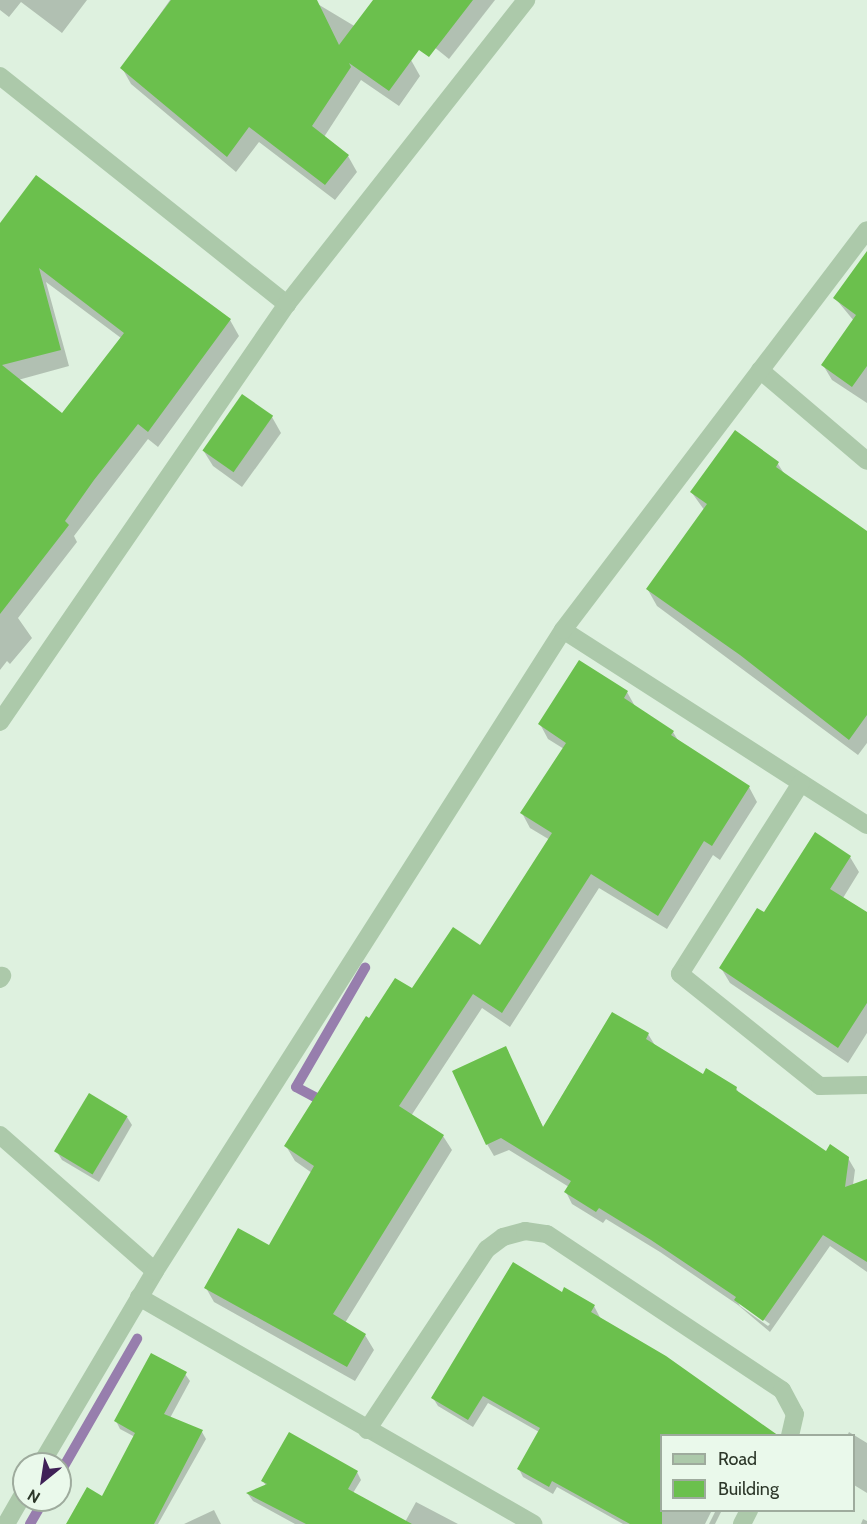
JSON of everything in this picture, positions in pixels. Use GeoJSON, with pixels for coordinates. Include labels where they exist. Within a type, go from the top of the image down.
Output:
{"type":"FeatureCollection","features":[{"type":"Feature","properties":{"kind":"street"},"geometry":{"type":"LineString","coordinates":[[0,722],[287,304],[526,0]]}},
{"type":"Feature","properties":{"kind":"street"},"geometry":{"type":"LineString","coordinates":[[0,76],[287,304]]}},
{"type":"Feature","properties":{"kind":"street"},"geometry":{"type":"LineString","coordinates":[[48,1452],[155,1271],[563,630],[867,230]]}},
{"type":"Feature","properties":{"kind":"street"},"geometry":{"type":"LineString","coordinates":[[760,370],[867,461]]}},
{"type":"Feature","properties":{"kind":"street"},"geometry":{"type":"LineString","coordinates":[[563,630],[867,825]]}},
{"type":"Feature","properties":{"kind":"street"},"geometry":{"type":"LineString","coordinates":[[801,783],[680,974],[820,1086],[867,1084]]}},
{"type":"Feature","properties":{"kind":"street"},"geometry":{"type":"LineString","coordinates":[[0,1135],[155,1271]]}},
{"type":"Feature","properties":{"kind":"street"},"geometry":{"type":"LineString","coordinates":[[367,1430],[487,1249],[503,1237],[525,1231],[547,1234],[782,1389],[795,1414],[790,1434]]}},
{"type":"Feature","properties":{"kind":"street"},"geometry":{"type":"LineString","coordinates":[[139,1297],[533,1524]]}},
{"type":"Feature","properties":{"kind":"building"},"geometry":{"type":"Polygon","coordinates":[[[171,0],[317,0],[339,45],[373,0],[473,0],[429,57],[419,50],[389,91],[349,63],[351,67],[312,126],[349,155],[325,185],[249,127],[227,157],[120,68],[171,0]]]}},
{"type":"Feature","properties":{"kind":"building"},"geometry":{"type":"Polygon","coordinates":[[[36,175],[231,319],[148,432],[138,424],[94,480],[65,521],[69,525],[0,614],[0,223],[36,175]],[[39,268],[61,350],[2,365],[62,413],[124,333],[39,268]]]}},
{"type":"Feature","properties":{"kind":"building"},"geometry":{"type":"Polygon","coordinates":[[[867,251],[867,366],[852,387],[821,365],[856,315],[833,298],[867,251]]]}},
{"type":"Feature","properties":{"kind":"building"},"geometry":{"type":"Polygon","coordinates":[[[242,394],[273,416],[234,472],[202,451],[242,394]]]}},
{"type":"Feature","properties":{"kind":"building"},"geometry":{"type":"Polygon","coordinates":[[[735,430],[779,462],[776,467],[867,531],[867,715],[849,740],[740,655],[646,589],[707,504],[690,492],[735,430]]]}},
{"type":"Feature","properties":{"kind":"building"},"geometry":{"type":"Polygon","coordinates":[[[579,660],[628,691],[624,698],[674,731],[671,735],[750,786],[712,846],[704,841],[658,916],[591,874],[502,1013],[473,994],[399,1106],[444,1135],[333,1314],[366,1334],[347,1367],[204,1288],[238,1228],[269,1245],[314,1166],[284,1146],[366,1016],[369,1018],[395,978],[412,988],[453,927],[480,945],[552,833],[520,813],[566,743],[538,724],[579,660]]]}},
{"type":"Feature","properties":{"kind":"building"},"geometry":{"type":"Polygon","coordinates":[[[815,832],[851,856],[830,889],[867,912],[867,1003],[838,1048],[719,968],[757,908],[764,912],[815,832]]]}},
{"type":"Feature","properties":{"kind":"building"},"geometry":{"type":"Polygon","coordinates":[[[612,1012],[649,1033],[646,1039],[703,1074],[706,1068],[737,1087],[736,1090],[826,1151],[830,1144],[849,1157],[845,1187],[867,1179],[867,1262],[823,1235],[763,1321],[734,1300],[736,1297],[651,1240],[599,1208],[596,1212],[564,1192],[571,1181],[501,1138],[486,1145],[452,1071],[506,1046],[543,1127],[612,1012]]]}},
{"type":"Feature","properties":{"kind":"building"},"geometry":{"type":"Polygon","coordinates":[[[89,1093],[128,1116],[93,1174],[54,1151],[89,1093]]]}},
{"type":"Feature","properties":{"kind":"building"},"geometry":{"type":"Polygon","coordinates":[[[513,1262],[562,1292],[564,1287],[595,1305],[591,1312],[666,1356],[776,1434],[660,1434],[662,1524],[630,1524],[552,1481],[549,1487],[517,1469],[540,1428],[483,1396],[468,1420],[431,1398],[513,1262]]]}},
{"type":"Feature","properties":{"kind":"building"},"geometry":{"type":"Polygon","coordinates":[[[151,1353],[187,1372],[164,1414],[203,1430],[154,1524],[66,1524],[87,1487],[102,1496],[135,1433],[114,1421],[151,1353]]]}},
{"type":"Feature","properties":{"kind":"building"},"geometry":{"type":"Polygon","coordinates":[[[289,1432],[358,1471],[348,1489],[412,1524],[306,1524],[246,1493],[267,1484],[261,1481],[289,1432]]]}},
{"type":"Feature","properties":{"kind":"waterway"},"geometry":{"type":"LineString","coordinates":[[328,1104],[296,1087],[365,968]]}},
{"type":"Feature","properties":{"kind":"waterway"},"geometry":{"type":"LineString","coordinates":[[72,1452],[137,1339]]}},
{"type":"Feature","properties":{"kind":"waterway"},"geometry":{"type":"LineString","coordinates":[[30,1524],[37,1512]]}}]}
